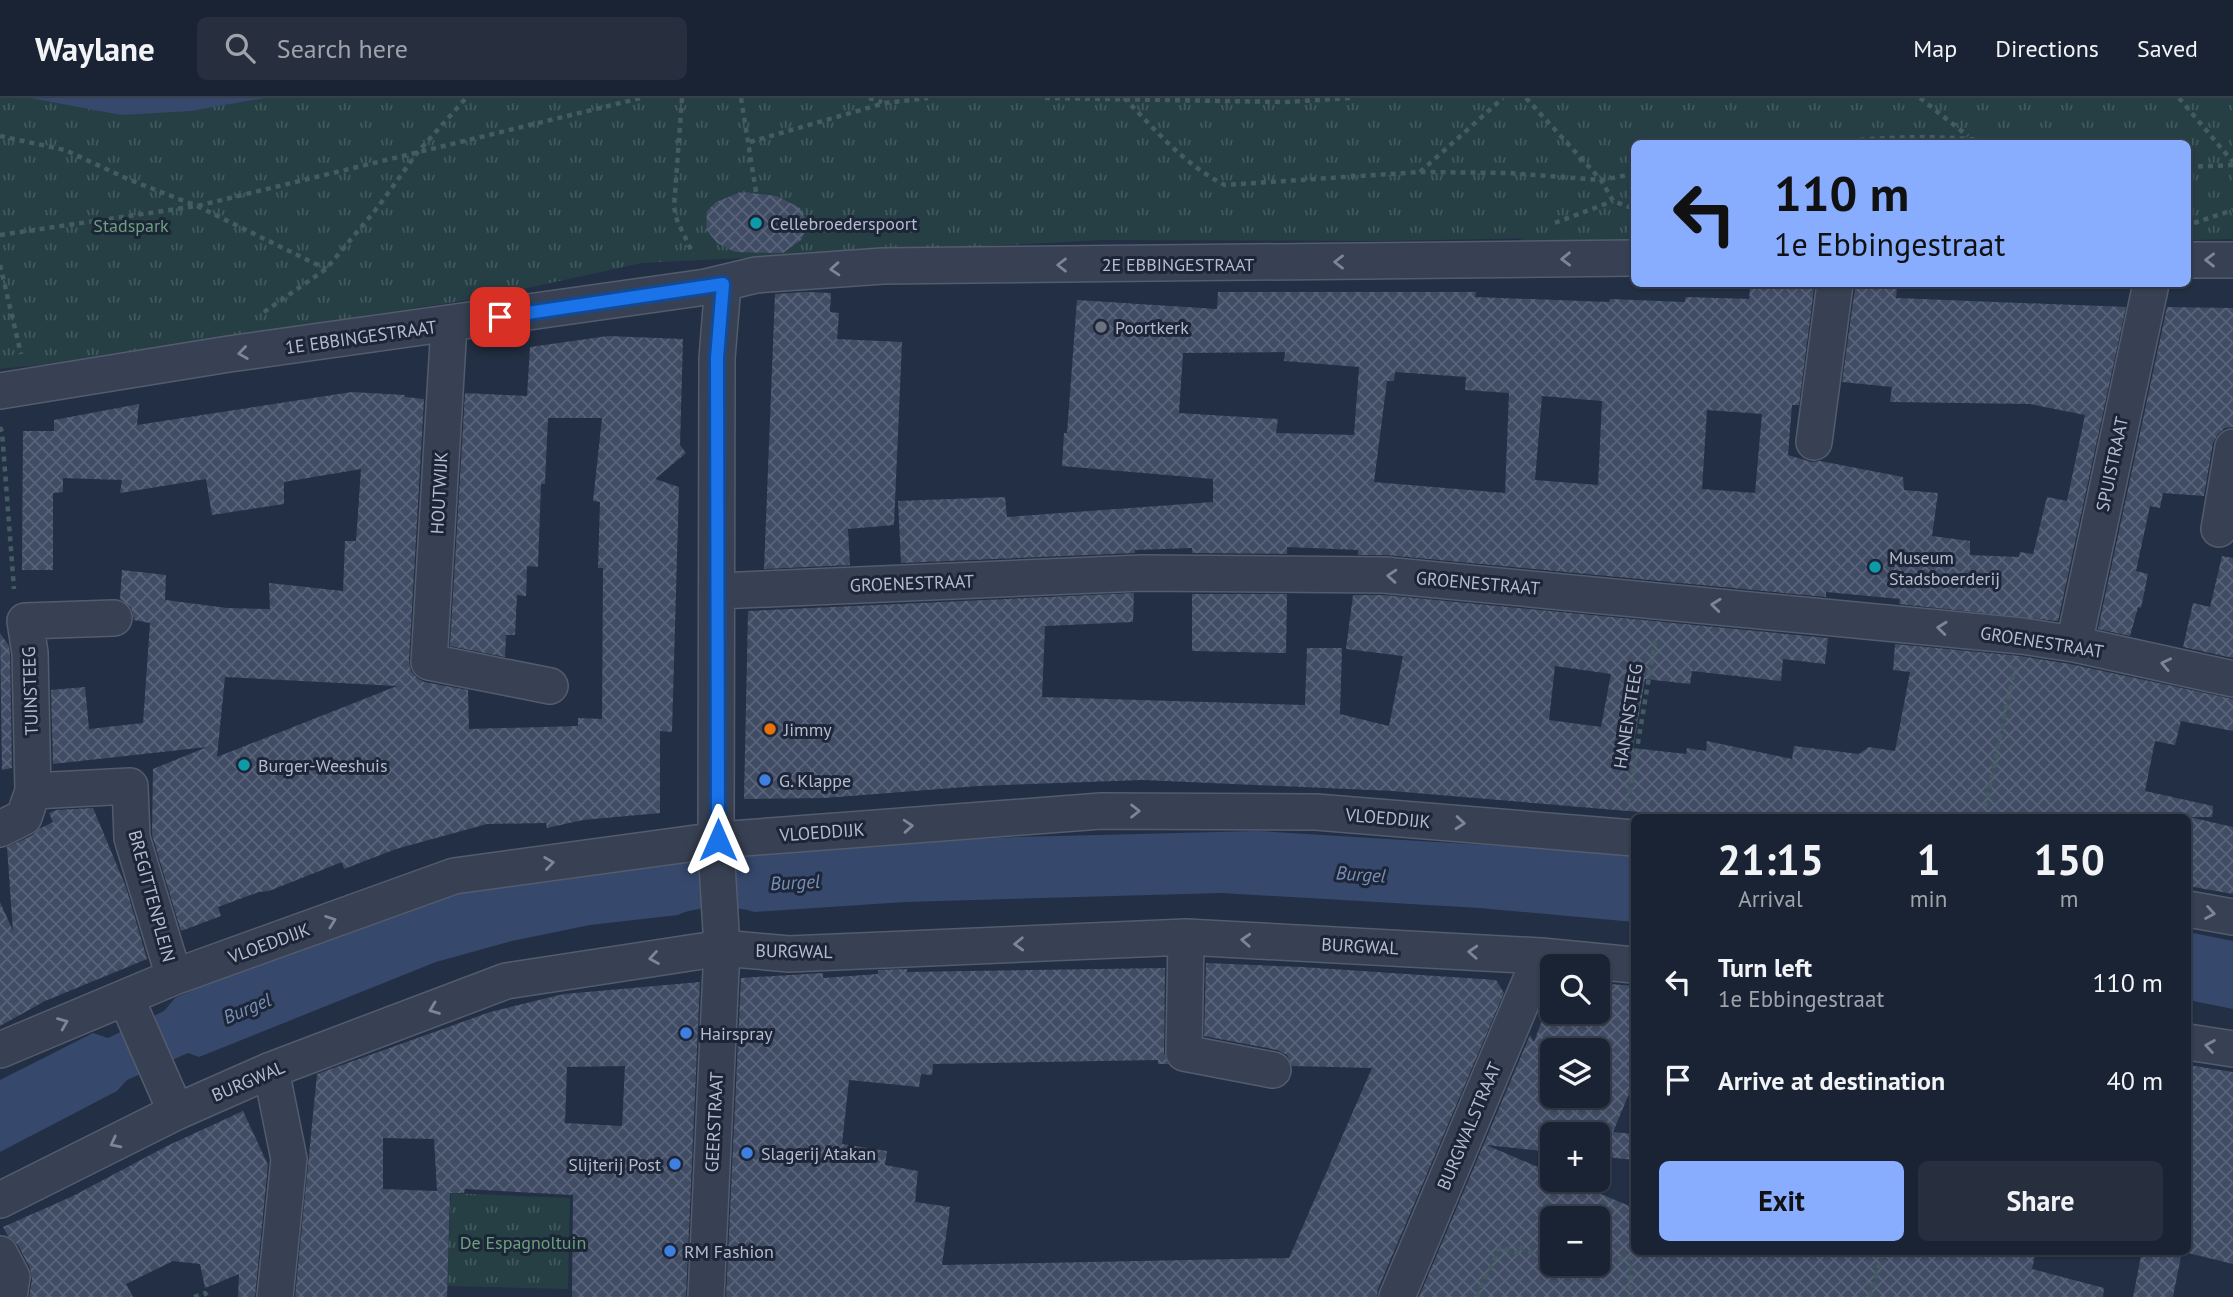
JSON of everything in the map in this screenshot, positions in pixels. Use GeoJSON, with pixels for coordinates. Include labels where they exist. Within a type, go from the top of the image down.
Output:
{"type":"FeatureCollection","features":[{"type":"Feature","properties":{"kind":"street","name":"2E EBBINGESTRAAT"},"geometry":{"type":"LineString","coordinates":[[714,286],[756,275],[883,266],[1631,258]]}},
{"type":"Feature","properties":{"kind":"street"},"geometry":{"type":"LineString","coordinates":[[2191,260],[2233,260]]}},
{"type":"Feature","properties":{"kind":"street","name":"1E EBBINGESTRAAT"},"geometry":{"type":"LineString","coordinates":[[14,388],[229,354],[714,286]]}},
{"type":"Feature","properties":{"kind":"street","name":"GEERSTRAAT"},"geometry":{"type":"LineString","coordinates":[[706,1297],[721,936],[717,843],[717,358],[714,286]]}},
{"type":"Feature","properties":{"kind":"street"},"geometry":{"type":"LineString","coordinates":[[1814,442],[1835,287]]}},
{"type":"Feature","properties":{"kind":"street","name":"SPUISTRAAT"},"geometry":{"type":"LineString","coordinates":[[2074,644],[2150,287]]}},
{"type":"Feature","properties":{"kind":"street","name":"HOUTWIJK"},"geometry":{"type":"LineString","coordinates":[[449,325],[429,662],[550,686]]}},
{"type":"Feature","properties":{"kind":"street"},"geometry":{"type":"LineString","coordinates":[[2219,529],[2233,447]]}},
{"type":"Feature","properties":{"kind":"street","name":"GROENESTRAAT"},"geometry":{"type":"LineString","coordinates":[[718,592],[1142,573],[1385,575],[2022,636],[2074,644],[2233,679]]}},
{"type":"Feature","properties":{"kind":"street"},"geometry":{"type":"LineString","coordinates":[[25,621],[114,618]]}},
{"type":"Feature","properties":{"kind":"street","name":"TUINSTEEG"},"geometry":{"type":"LineString","coordinates":[[25,621],[30,653],[33,791]]}},
{"type":"Feature","properties":{"kind":"street","name":"BREGITTENPLEIN"},"geometry":{"type":"LineString","coordinates":[[33,791],[131,786],[132,838],[174,977]]}},
{"type":"Feature","properties":{"kind":"street"},"geometry":{"type":"LineString","coordinates":[[0,829],[24,817],[33,791]]}},
{"type":"Feature","properties":{"kind":"street","name":"VLOEDDIJK"},"geometry":{"type":"LineString","coordinates":[[0,1050],[131,1007],[174,977],[454,876],[717,843],[1101,811],[1315,812],[1628,837]]}},
{"type":"Feature","properties":{"kind":"street"},"geometry":{"type":"LineString","coordinates":[[2191,910],[2233,917]]}},
{"type":"Feature","properties":{"kind":"street","name":"BURGWAL"},"geometry":{"type":"LineString","coordinates":[[0,1200],[170,1099],[271,1070],[506,981],[721,936],[789,954],[1186,937],[1540,956]]}},
{"type":"Feature","properties":{"kind":"street"},"geometry":{"type":"LineString","coordinates":[[1186,937],[1184,1053],[1273,1070]]}},
{"type":"Feature","properties":{"kind":"street","name":"BURGWALSTRAAT"},"geometry":{"type":"LineString","coordinates":[[1397,1297],[1540,958]]}},
{"type":"Feature","properties":{"kind":"street","name":"BURGWAL"},"geometry":{"type":"LineString","coordinates":[[1610,963],[1631,965]]}},
{"type":"Feature","properties":{"kind":"street"},"geometry":{"type":"LineString","coordinates":[[131,1007],[170,1099]]}},
{"type":"Feature","properties":{"kind":"street"},"geometry":{"type":"LineString","coordinates":[[2191,1042],[2233,1049]]}},
{"type":"Feature","properties":{"kind":"street"},"geometry":{"type":"LineString","coordinates":[[271,1070],[289,1159],[275,1297]]}},
{"type":"Feature","properties":{"kind":"street"},"geometry":{"type":"LineString","coordinates":[[0,1254],[12,1277],[9,1297]]}},
{"type":"Feature","properties":{"kind":"path"},"geometry":{"type":"LineString","coordinates":[[257,317],[326,270],[378,207],[416,153],[466,98]]}},
{"type":"Feature","properties":{"kind":"path"},"geometry":{"type":"LineString","coordinates":[[0,235],[197,206],[641,98]]}},
{"type":"Feature","properties":{"kind":"path"},"geometry":{"type":"LineString","coordinates":[[682,98],[674,207],[677,220],[696,260],[714,286]]}},
{"type":"Feature","properties":{"kind":"path"},"geometry":{"type":"LineString","coordinates":[[741,98],[756,192]]}},
{"type":"Feature","properties":{"kind":"path"},"geometry":{"type":"LineString","coordinates":[[869,98],[885,103]]}},
{"type":"Feature","properties":{"kind":"path"},"geometry":{"type":"LineString","coordinates":[[750,142],[885,103],[928,98]]}},
{"type":"Feature","properties":{"kind":"path"},"geometry":{"type":"LineString","coordinates":[[1045,98],[1286,102],[1350,98]]}},
{"type":"Feature","properties":{"kind":"path"},"geometry":{"type":"LineString","coordinates":[[1420,172],[1503,98]]}},
{"type":"Feature","properties":{"kind":"path"},"geometry":{"type":"LineString","coordinates":[[1526,98],[1601,180],[1613,201],[1631,208]]}},
{"type":"Feature","properties":{"kind":"path"},"geometry":{"type":"LineString","coordinates":[[1920,98],[1969,137]]}},
{"type":"Feature","properties":{"kind":"path"},"geometry":{"type":"LineString","coordinates":[[2179,98],[2233,164]]}},
{"type":"Feature","properties":{"kind":"path"},"geometry":{"type":"LineString","coordinates":[[1125,99],[1163,139],[1206,176],[1225,185],[1420,172],[1509,173],[1601,180],[1631,175]]}},
{"type":"Feature","properties":{"kind":"path"},"geometry":{"type":"LineString","coordinates":[[0,136],[65,150],[130,180],[197,206],[326,270]]}},
{"type":"Feature","properties":{"kind":"path"},"geometry":{"type":"LineString","coordinates":[[1851,140],[1875,137],[1969,137],[1987,140]]}},
{"type":"Feature","properties":{"kind":"path"},"geometry":{"type":"LineString","coordinates":[[2191,167],[2233,164]]}},
{"type":"Feature","properties":{"kind":"path"},"geometry":{"type":"LineString","coordinates":[[2191,225],[2233,210]]}},
{"type":"Feature","properties":{"kind":"path"},"geometry":{"type":"LineString","coordinates":[[0,265],[14,388]]}},
{"type":"Feature","properties":{"kind":"path","name":"TUINSTEEG"},"geometry":{"type":"LineString","coordinates":[[0,427],[15,607],[25,621]]}},
{"type":"Feature","properties":{"kind":"path","name":"HANENSTEEG"},"geometry":{"type":"LineString","coordinates":[[1631,814],[1662,600]]}},
{"type":"Feature","properties":{"kind":"path"},"geometry":{"type":"LineString","coordinates":[[1984,814],[2022,636]]}},
{"type":"Feature","properties":{"kind":"path","name":"HANENSTEEG"},"geometry":{"type":"LineString","coordinates":[[1628,837],[1631,816]]}},
{"type":"Feature","properties":{"kind":"path"},"geometry":{"type":"LineString","coordinates":[[1477,1297],[1500,1247],[1517,1254],[1519,1247],[1540,1257]]}},
{"type":"Feature","properties":{"kind":"path"},"geometry":{"type":"LineString","coordinates":[[1870,1297],[1882,1255]]}},
{"type":"Feature","properties":{"kind":"path"},"geometry":{"type":"LineString","coordinates":[[1610,1259],[1631,1258],[1630,1297]]}},
{"type":"Feature","properties":{"kind":"path"},"geometry":{"type":"LineString","coordinates":[[194,1297],[205,1293],[208,1297]]}},
{"type":"Feature","properties":{"kind":"green space","name":"Stadspark"},"geometry":{"type":"Polygon","coordinates":[[[0,98],[2233,98],[2233,239],[2191,240],[2191,140],[1631,140],[1631,236],[1383,241],[1104,240],[642,263],[482,298],[0,369],[0,98]]]}},
{"type":"Feature","properties":{"kind":"green space"},"geometry":{"type":"Polygon","coordinates":[[[1603,210],[1631,215],[1631,243],[1514,242],[1603,210]]]}},
{"type":"Feature","properties":{"kind":"green space","name":"De Espagnoltuin"},"geometry":{"type":"Polygon","coordinates":[[[451,1193],[570,1198],[568,1289],[447,1286],[451,1193]]]}},
{"type":"Feature","properties":{"kind":"water"},"geometry":{"type":"Polygon","coordinates":[[[30,98],[265,98],[191,111],[121,115],[30,98]]]}},
{"type":"Feature","properties":{"kind":"water","name":"Burgel"},"geometry":{"type":"Polygon","coordinates":[[[1258,831],[1631,854],[1631,922],[1479,908],[1221,893],[905,902],[754,912],[737,908],[705,908],[678,915],[590,925],[512,941],[436,962],[199,1057],[188,1053],[127,1080],[117,1091],[0,1152],[0,1080],[93,1033],[108,1038],[164,1011],[175,998],[281,951],[427,899],[506,879],[684,860],[740,857],[749,850],[1017,837],[1258,831]]]}},
{"type":"Feature","properties":{"kind":"water"},"geometry":{"type":"Polygon","coordinates":[[[2191,933],[2233,941],[2233,1009],[2191,1001],[2191,933]]]}},
{"type":"Feature","properties":{"kind":"building","name":"Cellebroederspoort"},"geometry":{"type":"Polygon","coordinates":[[[741,192],[777,196],[800,208],[807,229],[801,240],[783,253],[735,252],[717,243],[706,229],[707,211],[716,202],[741,192]]]}},
{"type":"Feature","properties":{"kind":"building"},"geometry":{"type":"Polygon","coordinates":[[[1855,288],[1897,288],[1896,298],[2126,307],[2058,621],[1899,604],[1900,599],[1826,592],[1826,597],[1387,555],[1358,555],[1358,550],[1287,547],[1287,554],[1192,553],[1192,548],[901,563],[898,501],[1005,497],[1007,517],[1213,502],[1213,479],[1062,466],[1077,300],[1217,309],[1218,292],[1476,292],[1475,297],[1685,302],[1686,297],[1749,299],[1750,289],[1814,289],[1799,405],[1792,405],[1788,455],[1811,462],[1820,461],[1903,477],[1904,490],[1938,493],[1932,536],[1970,541],[1970,555],[2019,557],[2020,552],[2033,554],[2047,497],[2067,501],[2085,415],[2030,404],[1890,402],[1892,387],[1842,382],[1855,288]],[[1285,352],[1183,353],[1179,413],[1278,419],[1276,433],[1354,435],[1359,367],[1284,361],[1285,352]],[[1395,372],[1394,381],[1387,381],[1374,482],[1505,493],[1509,393],[1465,390],[1466,377],[1395,372]],[[1542,396],[1535,480],[1598,485],[1602,401],[1542,396]],[[1707,410],[1702,489],[1755,493],[1762,414],[1707,410]]]}},
{"type":"Feature","properties":{"kind":"building"},"geometry":{"type":"Polygon","coordinates":[[[831,293],[830,312],[839,313],[837,339],[902,342],[894,525],[848,529],[850,565],[764,569],[775,294],[831,293]]]}},
{"type":"Feature","properties":{"kind":"building"},"geometry":{"type":"Polygon","coordinates":[[[2167,307],[2233,308],[2233,427],[2225,428],[2213,443],[2204,496],[2163,493],[2160,508],[2150,506],[2136,571],[2148,574],[2141,608],[2138,607],[2130,636],[2098,629],[2167,307]]]}},
{"type":"Feature","properties":{"kind":"building"},"geometry":{"type":"Polygon","coordinates":[[[608,336],[683,339],[680,445],[686,453],[655,479],[679,487],[672,732],[660,731],[660,813],[583,820],[547,828],[546,823],[487,824],[396,849],[344,869],[342,862],[269,891],[218,907],[221,916],[181,931],[152,835],[153,769],[207,747],[53,764],[51,690],[85,687],[89,729],[143,723],[150,623],[134,620],[131,607],[120,599],[122,570],[166,575],[165,602],[227,608],[270,609],[269,583],[343,591],[345,541],[356,541],[361,469],[284,482],[284,504],[212,515],[206,479],[120,493],[122,480],[63,478],[63,492],[53,493],[53,570],[22,570],[23,431],[54,431],[54,420],[139,404],[137,425],[352,392],[405,395],[424,399],[409,661],[411,671],[424,682],[468,690],[469,729],[578,726],[578,718],[602,719],[603,568],[598,568],[600,502],[593,501],[602,418],[548,418],[545,484],[541,484],[538,567],[527,566],[526,596],[517,595],[515,635],[506,635],[505,657],[450,646],[465,393],[527,396],[530,347],[608,336]],[[225,677],[217,757],[397,686],[225,677]]]}},
{"type":"Feature","properties":{"kind":"building"},"geometry":{"type":"Polygon","coordinates":[[[2222,556],[2233,558],[2233,658],[2183,647],[2193,603],[2210,607],[2222,556]]]}},
{"type":"Feature","properties":{"kind":"building"},"geometry":{"type":"Polygon","coordinates":[[[1134,593],[1133,622],[1045,626],[1042,697],[1305,705],[1307,648],[1342,648],[1340,714],[1389,726],[1403,656],[1346,649],[1353,595],[1384,595],[1828,638],[1825,664],[1783,659],[1781,681],[1692,671],[1690,684],[1645,679],[1633,748],[1686,754],[1687,748],[1706,751],[1707,741],[1792,759],[1794,746],[1859,754],[1869,747],[1895,751],[1910,672],[1893,670],[1895,644],[2020,656],[2070,664],[2233,699],[2233,731],[2181,721],[2175,745],[2155,741],[2145,791],[2213,806],[2212,817],[2191,817],[2191,814],[1664,814],[1392,791],[1143,780],[978,786],[825,798],[744,799],[748,611],[1134,593]],[[1555,666],[1549,720],[1601,727],[1611,674],[1555,666]]]}},
{"type":"Feature","properties":{"kind":"building"},"geometry":{"type":"Polygon","coordinates":[[[1192,594],[1287,594],[1286,653],[1192,651],[1192,594]]]}},
{"type":"Feature","properties":{"kind":"building"},"geometry":{"type":"Polygon","coordinates":[[[0,633],[9,646],[10,655],[12,768],[2,770],[0,633]]]}},
{"type":"Feature","properties":{"kind":"building"},"geometry":{"type":"Polygon","coordinates":[[[93,808],[126,887],[147,959],[45,1001],[0,1026],[0,902],[13,931],[7,847],[53,822],[49,813],[93,808]]]}},
{"type":"Feature","properties":{"kind":"building"},"geometry":{"type":"Polygon","coordinates":[[[2191,817],[2233,827],[2233,894],[2191,887],[2191,817]]]}},
{"type":"Feature","properties":{"kind":"building"},"geometry":{"type":"Polygon","coordinates":[[[1206,963],[1496,980],[1504,993],[1378,1289],[1377,1297],[726,1297],[741,978],[823,973],[823,978],[907,969],[907,972],[1165,968],[1164,1053],[1168,1064],[1158,1064],[1158,1060],[933,1064],[932,1075],[921,1074],[919,1087],[849,1080],[842,1144],[887,1151],[885,1165],[918,1171],[915,1202],[950,1207],[942,1265],[1289,1258],[1372,1068],[1292,1066],[1287,1055],[1277,1050],[1204,1036],[1206,963]]]}},
{"type":"Feature","properties":{"kind":"building"},"geometry":{"type":"Polygon","coordinates":[[[700,982],[686,1297],[572,1297],[573,1195],[465,1189],[464,1193],[450,1193],[447,1297],[295,1297],[317,1074],[490,1012],[564,994],[700,982]],[[625,1066],[567,1067],[565,1123],[622,1126],[625,1066]],[[383,1138],[383,1189],[437,1191],[434,1139],[383,1138]]]}},
{"type":"Feature","properties":{"kind":"building"},"geometry":{"type":"Polygon","coordinates":[[[1610,984],[1631,986],[1631,1089],[1613,1132],[1631,1134],[1631,1160],[1610,1157],[1610,1122],[1540,1122],[1540,1151],[1486,1145],[1540,1168],[1540,1192],[1596,1192],[1631,1207],[1631,1255],[2035,1255],[2032,1269],[2104,1288],[2103,1297],[1419,1297],[1530,1035],[1534,1042],[1541,1024],[1610,1024],[1610,984]]]}},
{"type":"Feature","properties":{"kind":"building"},"geometry":{"type":"Polygon","coordinates":[[[2191,1065],[2233,1072],[2233,1264],[2191,1254],[2191,1065]]]}},
{"type":"Feature","properties":{"kind":"building"},"geometry":{"type":"Polygon","coordinates":[[[243,1111],[268,1165],[255,1297],[238,1297],[239,1274],[205,1288],[200,1264],[173,1261],[126,1284],[133,1297],[29,1297],[32,1280],[30,1268],[18,1245],[3,1227],[73,1196],[169,1145],[243,1111]]]}},
{"type":"Feature","properties":{"kind":"building"},"geometry":{"type":"Polygon","coordinates":[[[2141,1255],[2181,1255],[2173,1297],[2133,1297],[2141,1255]]]}},
{"type":"Feature","properties":{"kind":"place","name":"Cellebroederspoort"},"geometry":{"type":"Point","coordinates":[756,223]}},
{"type":"Feature","properties":{"kind":"place","name":"Poortkerk"},"geometry":{"type":"Point","coordinates":[1101,327]}},
{"type":"Feature","properties":{"kind":"place","name":"Museum Stadsboerderij"},"geometry":{"type":"Point","coordinates":[1875,567]}},
{"type":"Feature","properties":{"kind":"place","name":"Jimmy"},"geometry":{"type":"Point","coordinates":[770,729]}},
{"type":"Feature","properties":{"kind":"place","name":"Burger-Weeshuis"},"geometry":{"type":"Point","coordinates":[244,765]}},
{"type":"Feature","properties":{"kind":"place","name":"G. Klappe"},"geometry":{"type":"Point","coordinates":[765,780]}},
{"type":"Feature","properties":{"kind":"place","name":"Hairspray"},"geometry":{"type":"Point","coordinates":[686,1033]}},
{"type":"Feature","properties":{"kind":"place","name":"Slagerij Atakan"},"geometry":{"type":"Point","coordinates":[747,1153]}},
{"type":"Feature","properties":{"kind":"place","name":"Slijterij Post"},"geometry":{"type":"Point","coordinates":[675,1164]}},
{"type":"Feature","properties":{"kind":"place","name":"RM Fashion"},"geometry":{"type":"Point","coordinates":[670,1251]}},
{"type":"Feature","properties":{"kind":"route"},"geometry":{"type":"LineString","coordinates":[[500,317],[723,284],[717,358],[718,840]]}}]}
